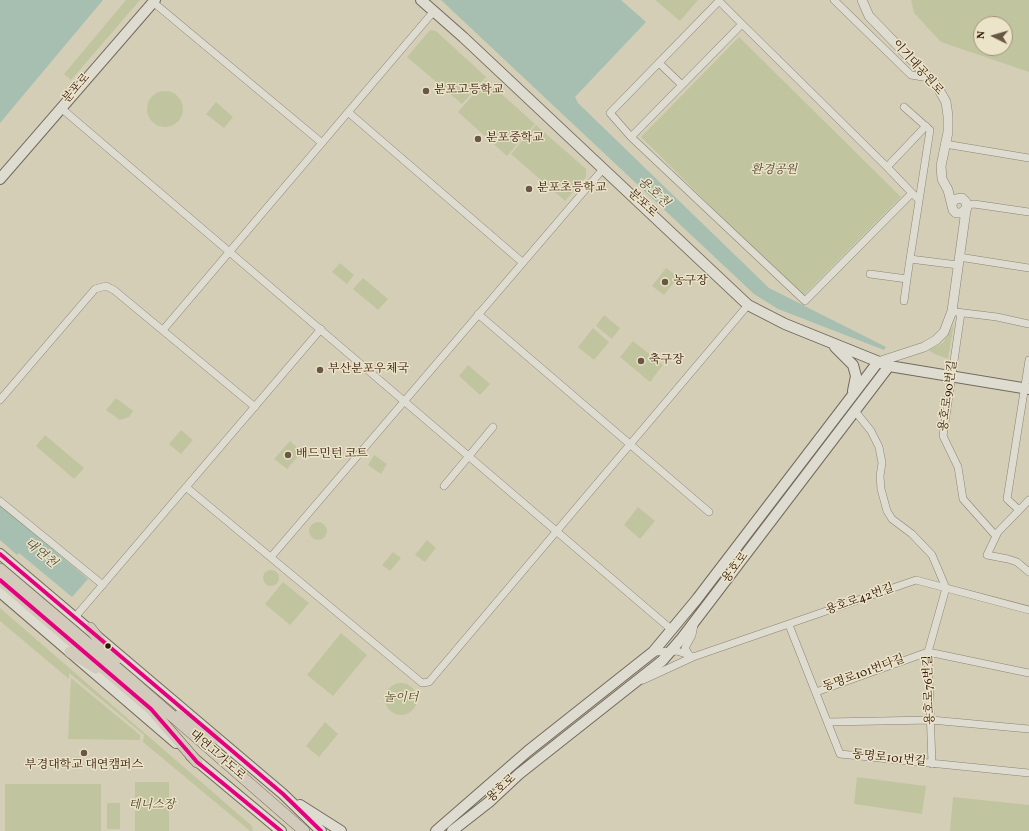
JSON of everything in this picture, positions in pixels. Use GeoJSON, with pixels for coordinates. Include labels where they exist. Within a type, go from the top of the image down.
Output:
{"type":"FeatureCollection","features":[{"type":"Feature","properties":{"kind":"highway"},"geometry":{"type":"LineString","coordinates":[[0,569],[129,683],[203,755]]}},
{"type":"Feature","properties":{"kind":"highway"},"geometry":{"type":"LineString","coordinates":[[0,580],[129,683]]}},
{"type":"Feature","properties":{"kind":"highway"},"geometry":{"type":"LineString","coordinates":[[90,628],[129,683]]}},
{"type":"Feature","properties":{"kind":"highway"},"geometry":{"type":"LineString","coordinates":[[70,652],[129,683]]}},
{"type":"Feature","properties":{"kind":"highway"},"geometry":{"type":"LineString","coordinates":[[154,706],[216,738]]}},
{"type":"Feature","properties":{"kind":"highway","name":"대연고가도로"},"geometry":{"type":"LineString","coordinates":[[154,706],[203,755],[293,831]]}},
{"type":"Feature","properties":{"kind":"highway","name":"대연고가도로"},"geometry":{"type":"LineString","coordinates":[[203,755],[304,831]]}},
{"type":"Feature","properties":{"kind":"main road","name":"분포로"},"geometry":{"type":"LineString","coordinates":[[421,0],[748,305],[785,324],[889,366]]}},
{"type":"Feature","properties":{"kind":"main road","name":"분포로"},"geometry":{"type":"LineString","coordinates":[[0,179],[154,1]]}},
{"type":"Feature","properties":{"kind":"main road"},"geometry":{"type":"LineString","coordinates":[[833,344],[853,365],[856,376],[852,394]]}},
{"type":"Feature","properties":{"kind":"main road","name":"용호로"},"geometry":{"type":"LineString","coordinates":[[436,831],[528,751],[653,652],[672,630],[878,362]]}},
{"type":"Feature","properties":{"kind":"main road"},"geometry":{"type":"LineString","coordinates":[[889,366],[1026,389]]}},
{"type":"Feature","properties":{"kind":"main road","name":"용호로"},"geometry":{"type":"LineString","coordinates":[[452,831],[489,802],[519,774],[662,661],[671,652],[889,366]]}},
{"type":"Feature","properties":{"kind":"main road"},"geometry":{"type":"LineString","coordinates":[[839,432],[840,424],[849,406],[846,402]]}},
{"type":"Feature","properties":{"kind":"main road"},"geometry":{"type":"LineString","coordinates":[[0,554],[76,616],[216,738],[283,794],[321,831]]}},
{"type":"Feature","properties":{"kind":"main road"},"geometry":{"type":"LineString","coordinates":[[0,592],[70,652],[203,755],[280,831]]}},
{"type":"Feature","properties":{"kind":"main road"},"geometry":{"type":"LineString","coordinates":[[556,745],[570,727],[567,723],[562,724]]}},
{"type":"Feature","properties":{"kind":"main road"},"geometry":{"type":"LineString","coordinates":[[519,774],[513,776],[511,772],[528,751]]}},
{"type":"Feature","properties":{"kind":"main road"},"geometry":{"type":"LineString","coordinates":[[283,794],[341,831]]}},
{"type":"Feature","properties":{"kind":"street"},"geometry":{"type":"LineString","coordinates":[[834,0],[911,75],[929,78]]}},
{"type":"Feature","properties":{"kind":"street","name":"이기대공원로"},"geometry":{"type":"LineString","coordinates":[[862,0],[869,16],[937,86],[946,102],[948,116],[941,166],[942,180],[956,200],[964,200],[963,209]]}},
{"type":"Feature","properties":{"kind":"street"},"geometry":{"type":"LineString","coordinates":[[154,1],[322,143]]}},
{"type":"Feature","properties":{"kind":"street"},"geometry":{"type":"LineString","coordinates":[[912,193],[805,301],[632,137],[610,113],[719,1],[887,167],[919,200]]}},
{"type":"Feature","properties":{"kind":"street"},"geometry":{"type":"LineString","coordinates":[[163,330],[434,11]]}},
{"type":"Feature","properties":{"kind":"street"},"geometry":{"type":"LineString","coordinates":[[632,137],[742,24]]}},
{"type":"Feature","properties":{"kind":"street"},"geometry":{"type":"LineString","coordinates":[[659,63],[682,85]]}},
{"type":"Feature","properties":{"kind":"street"},"geometry":{"type":"LineString","coordinates":[[904,107],[930,130],[904,301]]}},
{"type":"Feature","properties":{"kind":"street"},"geometry":{"type":"LineString","coordinates":[[61,108],[557,530],[672,630]]}},
{"type":"Feature","properties":{"kind":"street"},"geometry":{"type":"LineString","coordinates":[[348,112],[522,262]]}},
{"type":"Feature","properties":{"kind":"street"},"geometry":{"type":"LineString","coordinates":[[887,167],[926,126]]}},
{"type":"Feature","properties":{"kind":"street"},"geometry":{"type":"LineString","coordinates":[[945,144],[1029,158]]}},
{"type":"Feature","properties":{"kind":"street"},"geometry":{"type":"LineString","coordinates":[[271,557],[603,169]]}},
{"type":"Feature","properties":{"kind":"street"},"geometry":{"type":"LineString","coordinates":[[956,200],[952,208],[963,209],[974,204],[1029,212]]}},
{"type":"Feature","properties":{"kind":"street"},"geometry":{"type":"LineString","coordinates":[[878,362],[936,340],[944,332],[956,312],[963,209]]}},
{"type":"Feature","properties":{"kind":"street"},"geometry":{"type":"LineString","coordinates":[[910,259],[959,261],[1029,268]]}},
{"type":"Feature","properties":{"kind":"street"},"geometry":{"type":"LineString","coordinates":[[870,274],[907,279]]}},
{"type":"Feature","properties":{"kind":"street"},"geometry":{"type":"LineString","coordinates":[[0,400],[95,289],[100,286],[110,287],[255,406]]}},
{"type":"Feature","properties":{"kind":"street"},"geometry":{"type":"LineString","coordinates":[[186,487],[422,683],[429,682],[748,305]]}},
{"type":"Feature","properties":{"kind":"street"},"geometry":{"type":"LineString","coordinates":[[956,312],[997,317],[1029,324]]}},
{"type":"Feature","properties":{"kind":"street","name":"용호로90번길"},"geometry":{"type":"LineString","coordinates":[[956,312],[952,376],[942,436],[958,467],[963,499],[995,535]]}},
{"type":"Feature","properties":{"kind":"street"},"geometry":{"type":"LineString","coordinates":[[478,314],[709,512]]}},
{"type":"Feature","properties":{"kind":"street"},"geometry":{"type":"LineString","coordinates":[[76,616],[321,329]]}},
{"type":"Feature","properties":{"kind":"street"},"geometry":{"type":"LineString","coordinates":[[889,366],[907,352]]}},
{"type":"Feature","properties":{"kind":"street"},"geometry":{"type":"LineString","coordinates":[[1019,510],[1006,499],[1026,389],[1029,360]]}},
{"type":"Feature","properties":{"kind":"street"},"geometry":{"type":"LineString","coordinates":[[855,411],[871,431],[879,447],[882,463],[880,476],[881,489],[886,511],[892,519],[912,534],[932,555],[946,588]]}},
{"type":"Feature","properties":{"kind":"street"},"geometry":{"type":"LineString","coordinates":[[444,486],[493,427]]}},
{"type":"Feature","properties":{"kind":"street"},"geometry":{"type":"LineString","coordinates":[[1029,500],[995,535],[987,555],[1013,560],[1029,572]]}},
{"type":"Feature","properties":{"kind":"street"},"geometry":{"type":"LineString","coordinates":[[0,501],[103,585]]}},
{"type":"Feature","properties":{"kind":"street","name":"용호로42번길"},"geometry":{"type":"LineString","coordinates":[[635,682],[671,668],[691,656],[789,625],[916,580],[1029,610]]}},
{"type":"Feature","properties":{"kind":"street","name":"용호로76번길"},"geometry":{"type":"LineString","coordinates":[[932,764],[928,652],[946,588]]}},
{"type":"Feature","properties":{"kind":"street"},"geometry":{"type":"LineString","coordinates":[[691,656],[685,648],[692,635],[694,623]]}},
{"type":"Feature","properties":{"kind":"street","name":"동명로101번길"},"geometry":{"type":"LineString","coordinates":[[789,625],[840,754],[1029,773]]}},
{"type":"Feature","properties":{"kind":"street","name":"용호로42번길"},"geometry":{"type":"LineString","coordinates":[[653,652],[677,651],[691,656]]}},
{"type":"Feature","properties":{"kind":"street"},"geometry":{"type":"LineString","coordinates":[[671,652],[677,656],[676,662],[671,668]]}},
{"type":"Feature","properties":{"kind":"street"},"geometry":{"type":"LineString","coordinates":[[928,652],[1029,673]]}},
{"type":"Feature","properties":{"kind":"street","name":"동명로101번다길"},"geometry":{"type":"LineString","coordinates":[[816,692],[928,652]]}},
{"type":"Feature","properties":{"kind":"street"},"geometry":{"type":"LineString","coordinates":[[828,722],[931,720],[1029,729]]}},
{"type":"Feature","properties":{"kind":"green space"},"geometry":{"type":"Polygon","coordinates":[[[126,0],[140,0],[71,80],[64,74],[126,0]]]}},
{"type":"Feature","properties":{"kind":"green space"},"geometry":{"type":"Polygon","coordinates":[[[655,0],[698,0],[680,21],[655,0]]]}},
{"type":"Feature","properties":{"kind":"green space"},"geometry":{"type":"Polygon","coordinates":[[[911,0],[1029,0],[1029,72],[982,56],[1013,56],[1013,16],[973,16],[973,53],[941,42],[914,13],[911,0]]]}},
{"type":"Feature","properties":{"kind":"green space"},"geometry":{"type":"Polygon","coordinates":[[[430,30],[436,31],[486,77],[462,104],[407,57],[430,30]]]}},
{"type":"Feature","properties":{"kind":"green space","name":"환경공원"},"geometry":{"type":"Polygon","coordinates":[[[739,37],[901,197],[802,297],[641,137],[739,37]]]}},
{"type":"Feature","properties":{"kind":"green space"},"geometry":{"type":"Polygon","coordinates":[[[486,80],[535,124],[507,156],[458,112],[486,80]]]}},
{"type":"Feature","properties":{"kind":"green space"},"geometry":{"type":"Polygon","coordinates":[[[165,91],[178,96],[183,109],[178,122],[165,127],[152,122],[147,109],[152,96],[165,91]]]}},
{"type":"Feature","properties":{"kind":"green space"},"geometry":{"type":"Polygon","coordinates":[[[216,102],[233,117],[224,128],[206,114],[216,102]]]}},
{"type":"Feature","properties":{"kind":"green space"},"geometry":{"type":"Polygon","coordinates":[[[536,125],[586,169],[586,177],[565,201],[511,154],[536,125]]]}},
{"type":"Feature","properties":{"kind":"green space"},"geometry":{"type":"Polygon","coordinates":[[[340,263],[354,275],[347,284],[332,272],[340,263]]]}},
{"type":"Feature","properties":{"kind":"green space","name":"농구장"},"geometry":{"type":"Polygon","coordinates":[[[666,268],[678,277],[664,295],[652,286],[666,268]]]}},
{"type":"Feature","properties":{"kind":"green space"},"geometry":{"type":"Polygon","coordinates":[[[363,278],[388,299],[378,310],[353,289],[363,278]]]}},
{"type":"Feature","properties":{"kind":"green space"},"geometry":{"type":"Polygon","coordinates":[[[604,315],[620,328],[612,339],[596,326],[604,315]]]}},
{"type":"Feature","properties":{"kind":"green space"},"geometry":{"type":"Polygon","coordinates":[[[954,324],[948,359],[928,350],[943,343],[954,324]]]}},
{"type":"Feature","properties":{"kind":"green space"},"geometry":{"type":"Polygon","coordinates":[[[593,328],[609,342],[594,360],[578,347],[593,328]]]}},
{"type":"Feature","properties":{"kind":"green space","name":"축구장"},"geometry":{"type":"Polygon","coordinates":[[[633,341],[663,365],[650,382],[620,357],[633,341]]]}},
{"type":"Feature","properties":{"kind":"green space"},"geometry":{"type":"Polygon","coordinates":[[[468,365],[490,384],[480,395],[459,376],[468,365]]]}},
{"type":"Feature","properties":{"kind":"green space"},"geometry":{"type":"Polygon","coordinates":[[[116,398],[133,411],[129,417],[120,420],[106,410],[116,398]]]}},
{"type":"Feature","properties":{"kind":"green space"},"geometry":{"type":"Polygon","coordinates":[[[181,430],[193,440],[181,454],[169,444],[181,430]]]}},
{"type":"Feature","properties":{"kind":"green space"},"geometry":{"type":"Polygon","coordinates":[[[45,435],[84,468],[74,479],[36,446],[45,435]]]}},
{"type":"Feature","properties":{"kind":"green space","name":"배드민턴 코트"},"geometry":{"type":"Polygon","coordinates":[[[290,441],[302,452],[287,469],[274,459],[290,441]]]}},
{"type":"Feature","properties":{"kind":"green space"},"geometry":{"type":"Polygon","coordinates":[[[374,455],[387,464],[381,474],[368,465],[374,455]]]}},
{"type":"Feature","properties":{"kind":"green space"},"geometry":{"type":"Polygon","coordinates":[[[638,507],[655,521],[640,539],[624,525],[638,507]]]}},
{"type":"Feature","properties":{"kind":"green space"},"geometry":{"type":"Polygon","coordinates":[[[318,522],[324,525],[327,531],[324,537],[318,540],[312,537],[309,531],[312,525],[318,522]]]}},
{"type":"Feature","properties":{"kind":"green space"},"geometry":{"type":"Polygon","coordinates":[[[427,540],[436,548],[425,562],[415,555],[427,540]]]}},
{"type":"Feature","properties":{"kind":"green space"},"geometry":{"type":"Polygon","coordinates":[[[393,552],[401,558],[390,571],[382,565],[393,552]]]}},
{"type":"Feature","properties":{"kind":"green space"},"geometry":{"type":"Polygon","coordinates":[[[268,570],[274,570],[279,575],[277,584],[274,586],[268,586],[263,581],[263,575],[268,570]]]}},
{"type":"Feature","properties":{"kind":"green space"},"geometry":{"type":"Polygon","coordinates":[[[283,582],[309,603],[290,625],[265,604],[283,582]]]}},
{"type":"Feature","properties":{"kind":"green space"},"geometry":{"type":"Polygon","coordinates":[[[0,608],[252,826],[253,831],[250,831],[143,742],[144,735],[69,673],[69,679],[0,621],[0,608]]]}},
{"type":"Feature","properties":{"kind":"green space"},"geometry":{"type":"Polygon","coordinates":[[[341,633],[367,655],[333,696],[307,675],[341,633]]]}},
{"type":"Feature","properties":{"kind":"green space"},"geometry":{"type":"Polygon","coordinates":[[[71,678],[140,735],[140,740],[68,739],[71,678]]]}},
{"type":"Feature","properties":{"kind":"green space","name":"놀이터"},"geometry":{"type":"Polygon","coordinates":[[[404,683],[410,685],[415,690],[417,699],[415,708],[410,713],[398,715],[392,713],[387,708],[385,696],[387,690],[392,685],[404,683]]]}},
{"type":"Feature","properties":{"kind":"green space"},"geometry":{"type":"Polygon","coordinates":[[[325,722],[338,734],[319,757],[306,746],[325,722]]]}},
{"type":"Feature","properties":{"kind":"green space"},"geometry":{"type":"Polygon","coordinates":[[[857,777],[926,786],[922,814],[854,804],[857,777]]]}},
{"type":"Feature","properties":{"kind":"green space","name":"테니스장"},"geometry":{"type":"Polygon","coordinates":[[[135,782],[169,782],[169,831],[135,831],[135,782]]]}},
{"type":"Feature","properties":{"kind":"green space"},"geometry":{"type":"Polygon","coordinates":[[[5,784],[101,784],[101,831],[5,831],[5,784]]]}},
{"type":"Feature","properties":{"kind":"green space"},"geometry":{"type":"Polygon","coordinates":[[[953,797],[1029,805],[1029,831],[950,831],[953,797]]]}},
{"type":"Feature","properties":{"kind":"green space"},"geometry":{"type":"Polygon","coordinates":[[[107,803],[120,803],[120,829],[107,829],[107,803]]]}},
{"type":"Feature","properties":{"kind":"water"},"geometry":{"type":"Polygon","coordinates":[[[0,0],[103,0],[0,123],[0,0]]]}},
{"type":"Feature","properties":{"kind":"water","name":"용호천"},"geometry":{"type":"Polygon","coordinates":[[[441,0],[621,0],[646,22],[575,97],[578,103],[769,288],[886,347],[884,350],[778,309],[754,294],[441,0]]]}},
{"type":"Feature","properties":{"kind":"water","name":"대연천"},"geometry":{"type":"Polygon","coordinates":[[[0,505],[88,579],[72,597],[19,553],[17,555],[0,540],[0,505]]]}},
{"type":"Feature","properties":{"kind":"transit line"},"geometry":{"type":"LineString","coordinates":[[0,554],[283,794],[321,831]]}},
{"type":"Feature","properties":{"kind":"transit line"},"geometry":{"type":"LineString","coordinates":[[0,580],[151,709],[197,762],[281,831]]}},
{"type":"Feature","properties":{"kind":"place","name":"분포고등학교"},"geometry":{"type":"Point","coordinates":[426,91]}},
{"type":"Feature","properties":{"kind":"place","name":"분포중학교"},"geometry":{"type":"Point","coordinates":[478,139]}},
{"type":"Feature","properties":{"kind":"place","name":"분포초등학교"},"geometry":{"type":"Point","coordinates":[529,189]}},
{"type":"Feature","properties":{"kind":"place","name":"농구장"},"geometry":{"type":"Point","coordinates":[665,282]}},
{"type":"Feature","properties":{"kind":"place","name":"축구장"},"geometry":{"type":"Point","coordinates":[641,361]}},
{"type":"Feature","properties":{"kind":"place","name":"부산분포우체국"},"geometry":{"type":"Point","coordinates":[320,370]}},
{"type":"Feature","properties":{"kind":"place","name":"배드민턴 코트"},"geometry":{"type":"Point","coordinates":[288,455]}},
{"type":"Feature","properties":{"kind":"place","name":"부경대학교 대연캠퍼스"},"geometry":{"type":"Point","coordinates":[84,753]}}]}
